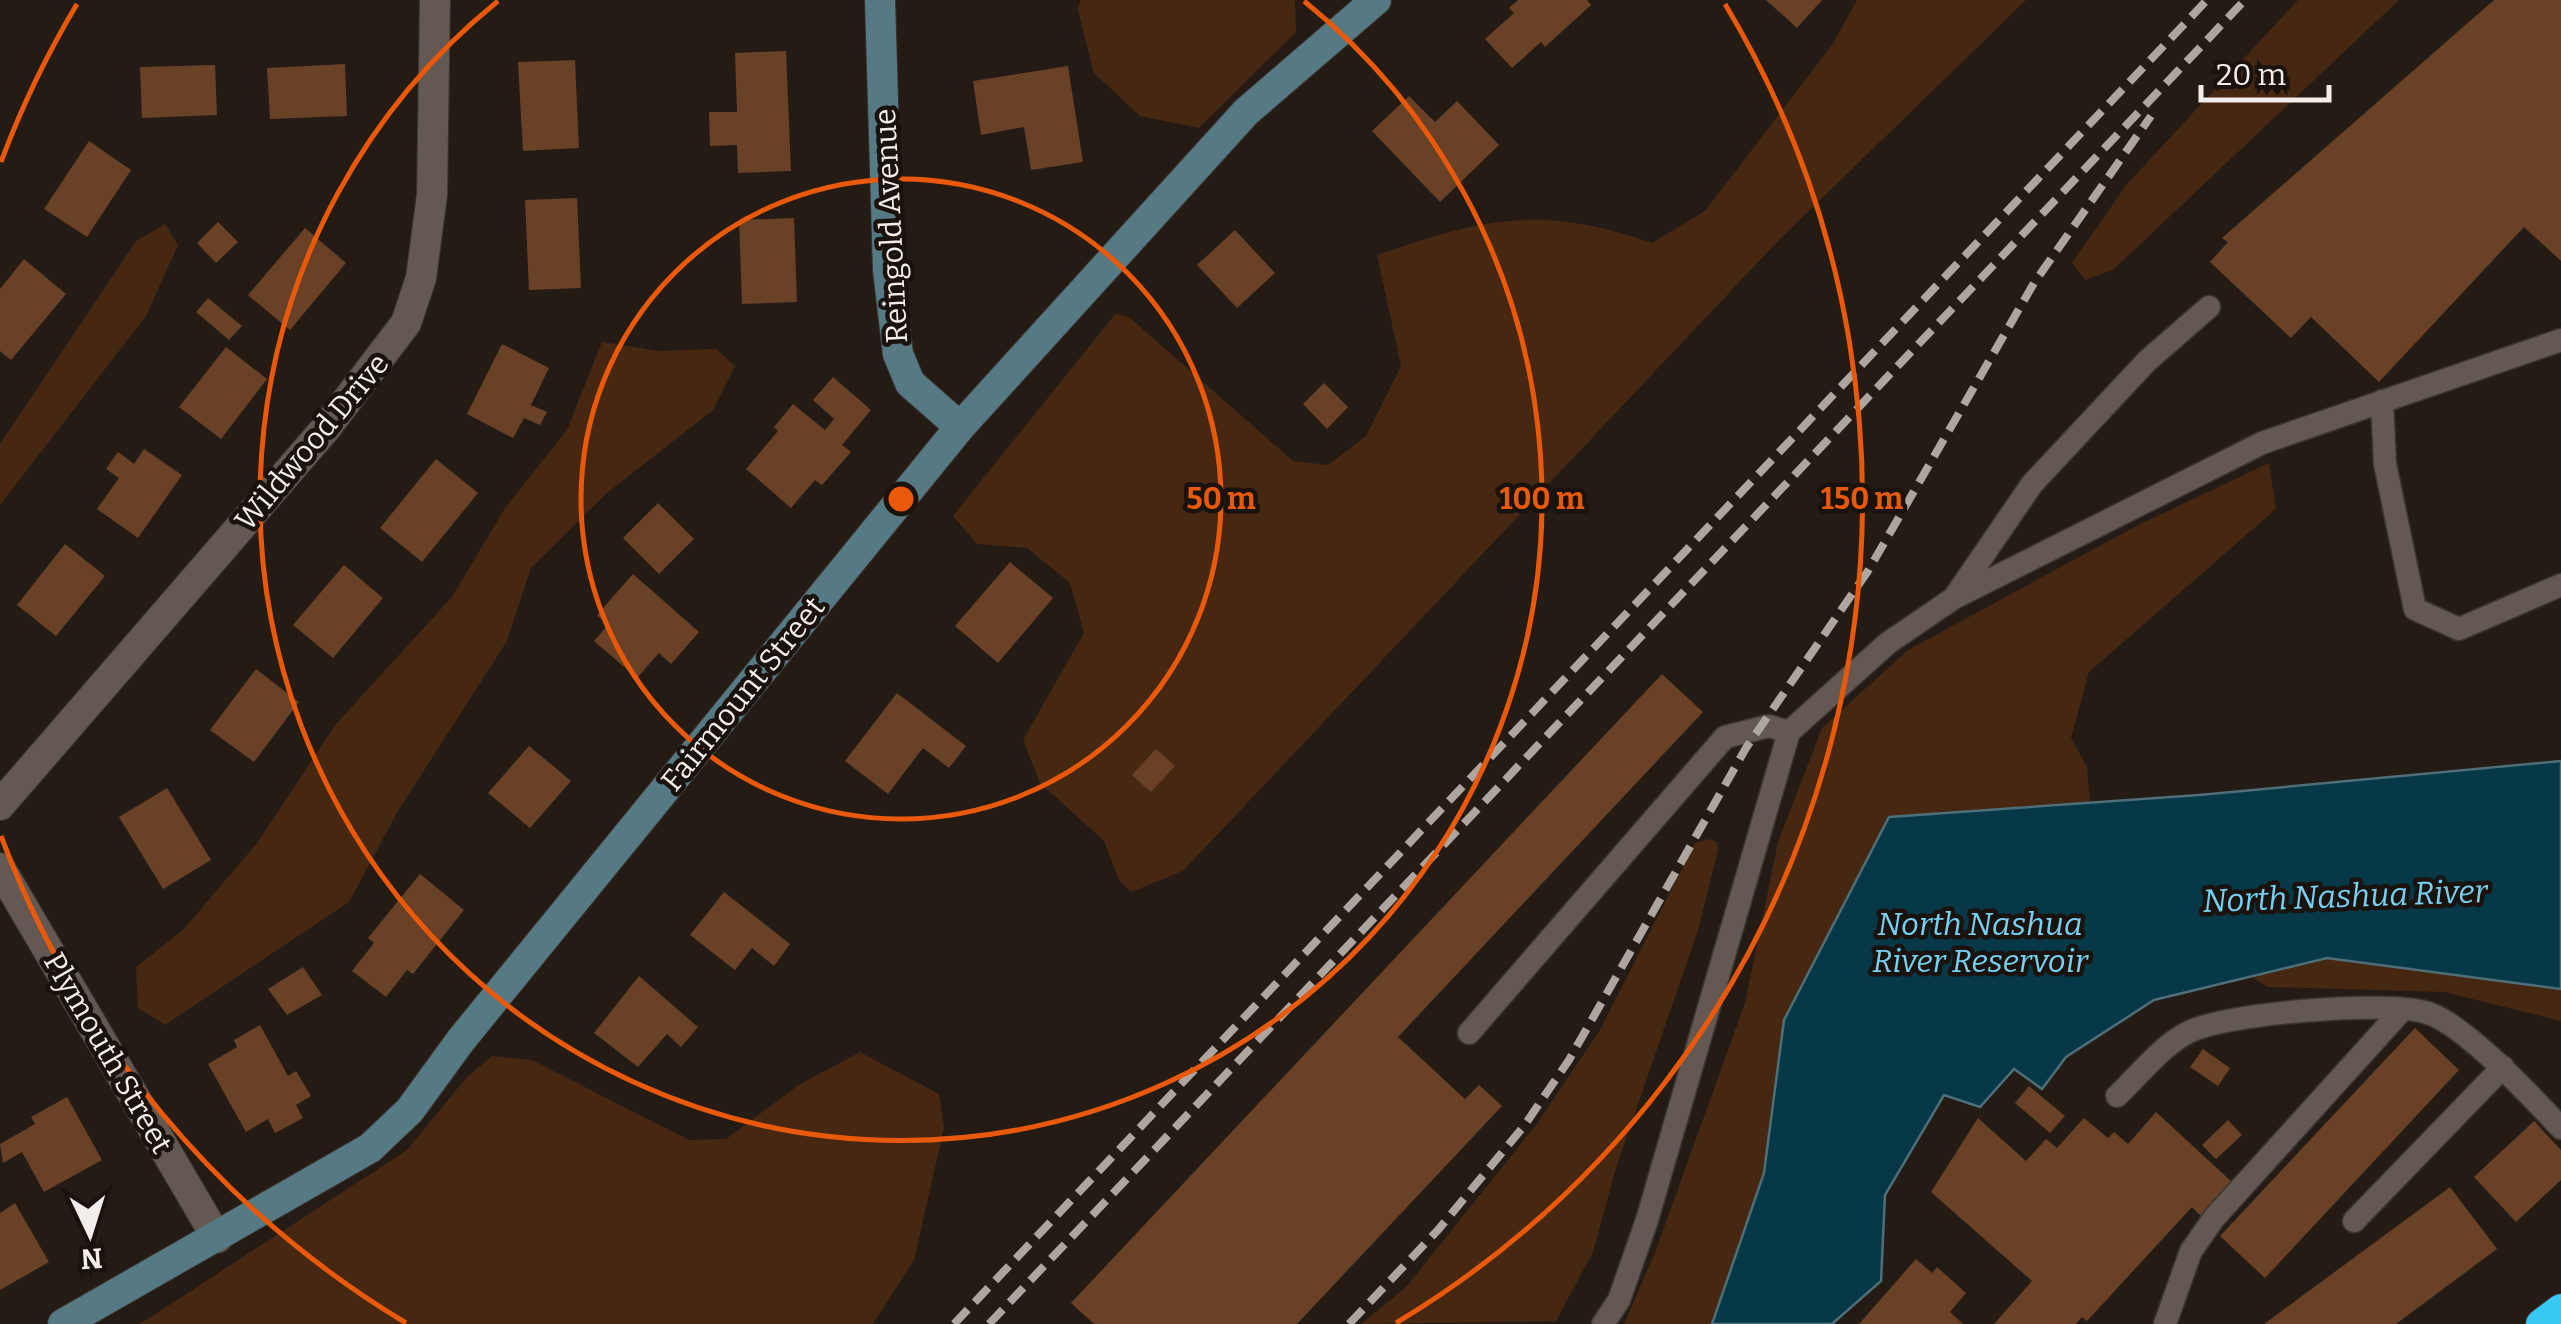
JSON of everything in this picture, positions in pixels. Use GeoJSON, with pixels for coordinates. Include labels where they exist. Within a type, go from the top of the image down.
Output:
{"type":"FeatureCollection","features":[{"type":"Feature","properties":{"kind":"highway"},"geometry":{"type":"LineString","coordinates":[[2540,1324],[2561,1309]]}},
{"type":"Feature","properties":{"kind":"main road","name":"Reingold Avenue"},"geometry":{"type":"LineString","coordinates":[[880,0],[888,258],[898,354],[910,383],[960,427]]}},
{"type":"Feature","properties":{"kind":"main road","name":"Fairmount Street"},"geometry":{"type":"LineString","coordinates":[[63,1324],[370,1148],[410,1110],[461,1040],[960,427],[1246,112],[1376,0]]}},
{"type":"Feature","properties":{"kind":"street","name":"Wildwood Drive"},"geometry":{"type":"LineString","coordinates":[[0,805],[318,437],[406,323],[421,278],[432,195],[434,0]]}},
{"type":"Feature","properties":{"kind":"street","name":"Plymouth Street"},"geometry":{"type":"LineString","coordinates":[[0,868],[217,1238]]}},
{"type":"Feature","properties":{"kind":"lane"},"geometry":{"type":"LineString","coordinates":[[1954,598],[2032,484],[2148,362],[2209,307]]}},
{"type":"Feature","properties":{"kind":"lane"},"geometry":{"type":"LineString","coordinates":[[1603,1324],[1619,1300],[1647,1220],[1790,732],[1888,643],[1954,598],[2262,442],[2561,340]]}},
{"type":"Feature","properties":{"kind":"lane"},"geometry":{"type":"LineString","coordinates":[[2382,402],[2384,464],[2415,609],[2459,629],[2561,585]]}},
{"type":"Feature","properties":{"kind":"lane"},"geometry":{"type":"LineString","coordinates":[[1469,1032],[1725,737],[1769,726],[1790,732]]}},
{"type":"Feature","properties":{"kind":"lane"},"geometry":{"type":"LineString","coordinates":[[2117,1096],[2182,1036],[2206,1024],[2322,1010],[2402,1010],[2429,1013],[2503,1067],[2561,1128]]}},
{"type":"Feature","properties":{"kind":"lane"},"geometry":{"type":"LineString","coordinates":[[2165,1324],[2191,1251],[2214,1218],[2402,1010]]}},
{"type":"Feature","properties":{"kind":"lane"},"geometry":{"type":"LineString","coordinates":[[2354,1221],[2503,1067]]}},
{"type":"Feature","properties":{"kind":"shaded area"},"geometry":{"type":"Polygon","coordinates":[[[1080,0],[1295,0],[1296,32],[1199,128],[1140,116],[1094,73],[1078,10],[1080,0]]]}},
{"type":"Feature","properties":{"kind":"shaded area"},"geometry":{"type":"Polygon","coordinates":[[[1857,0],[2026,0],[1779,240],[1183,871],[1131,892],[1119,880],[1104,841],[1040,783],[1023,740],[1084,633],[1070,583],[1027,548],[977,544],[953,516],[1116,313],[1130,318],[1293,461],[1328,465],[1366,436],[1401,366],[1377,255],[1450,232],[1514,220],[1578,224],[1652,243],[1705,211],[1832,45],[1857,0]]]}},
{"type":"Feature","properties":{"kind":"shaded area"},"geometry":{"type":"Polygon","coordinates":[[[2298,0],[2399,0],[2113,270],[2085,280],[2072,263],[2127,184],[2298,0]]]}},
{"type":"Feature","properties":{"kind":"shaded area"},"geometry":{"type":"Polygon","coordinates":[[[165,224],[178,245],[146,316],[0,505],[0,444],[136,241],[165,224]]]}},
{"type":"Feature","properties":{"kind":"shaded area"},"geometry":{"type":"Polygon","coordinates":[[[602,342],[659,351],[716,349],[735,366],[713,410],[607,493],[531,568],[507,641],[398,811],[349,902],[165,1025],[138,1008],[136,967],[184,929],[257,843],[336,724],[452,597],[505,508],[567,430],[602,342]]]}},
{"type":"Feature","properties":{"kind":"shaded area"},"geometry":{"type":"Polygon","coordinates":[[[2269,463],[2276,509],[2089,672],[2071,738],[2087,767],[2090,803],[1889,817],[1784,1020],[1764,1173],[1712,1324],[1624,1324],[1654,1255],[1745,1003],[1778,842],[1822,728],[1908,650],[2138,525],[2269,463]]]}},
{"type":"Feature","properties":{"kind":"shaded area"},"geometry":{"type":"Polygon","coordinates":[[[1709,839],[1717,842],[1718,849],[1698,930],[1616,1168],[1593,1252],[1556,1321],[1361,1324],[1406,1287],[1536,1125],[1600,1030],[1695,843],[1709,839]]]}},
{"type":"Feature","properties":{"kind":"shaded area"},"geometry":{"type":"Polygon","coordinates":[[[2327,958],[2561,989],[2561,1021],[2444,992],[2267,987],[2251,976],[2327,958]]]}},
{"type":"Feature","properties":{"kind":"shaded area"},"geometry":{"type":"Polygon","coordinates":[[[860,1052],[939,1094],[944,1128],[914,1260],[873,1324],[140,1324],[407,1150],[466,1078],[492,1056],[532,1060],[689,1140],[726,1139],[800,1084],[860,1052]]]}},
{"type":"Feature","properties":{"kind":"water","name":"North Nashua River Reservoir"},"geometry":{"type":"Polygon","coordinates":[[[2561,761],[2561,989],[2327,958],[2154,1000],[2066,1057],[2042,1089],[2014,1069],[1980,1107],[1944,1095],[1885,1195],[1881,1281],[1832,1324],[1712,1324],[1764,1173],[1784,1020],[1889,817],[2199,795],[2561,761]]]}},
{"type":"Feature","properties":{"kind":"building"},"geometry":{"type":"Polygon","coordinates":[[[1518,0],[1587,0],[1591,5],[1545,47],[1541,42],[1512,68],[1485,39],[1514,13],[1509,8],[1518,0]]]}},
{"type":"Feature","properties":{"kind":"building"},"geometry":{"type":"Polygon","coordinates":[[[1766,0],[1822,0],[1797,28],[1766,0]]]}},
{"type":"Feature","properties":{"kind":"building"},"geometry":{"type":"Polygon","coordinates":[[[2494,0],[2561,0],[2561,261],[2524,227],[2379,382],[2311,317],[2291,338],[2210,262],[2228,242],[2222,238],[2494,0]]]}},
{"type":"Feature","properties":{"kind":"building"},"geometry":{"type":"Polygon","coordinates":[[[786,51],[791,171],[738,173],[737,145],[710,146],[709,112],[737,112],[735,53],[786,51]]]}},
{"type":"Feature","properties":{"kind":"building"},"geometry":{"type":"Polygon","coordinates":[[[575,60],[579,148],[523,151],[518,62],[575,60]]]}},
{"type":"Feature","properties":{"kind":"building"},"geometry":{"type":"Polygon","coordinates":[[[345,64],[347,116],[270,119],[267,68],[345,64]]]}},
{"type":"Feature","properties":{"kind":"building"},"geometry":{"type":"Polygon","coordinates":[[[215,65],[217,115],[142,118],[140,67],[215,65]]]}},
{"type":"Feature","properties":{"kind":"building"},"geometry":{"type":"Polygon","coordinates":[[[1068,66],[1083,162],[1031,170],[1024,127],[981,135],[973,81],[1068,66]]]}},
{"type":"Feature","properties":{"kind":"building"},"geometry":{"type":"Polygon","coordinates":[[[1409,96],[1435,122],[1457,101],[1499,145],[1440,202],[1372,131],[1409,96]]]}},
{"type":"Feature","properties":{"kind":"building"},"geometry":{"type":"Polygon","coordinates":[[[89,141],[131,170],[87,237],[44,209],[89,141]]]}},
{"type":"Feature","properties":{"kind":"building"},"geometry":{"type":"Polygon","coordinates":[[[577,198],[581,288],[529,290],[525,200],[577,198]]]}},
{"type":"Feature","properties":{"kind":"building"},"geometry":{"type":"Polygon","coordinates":[[[794,218],[797,302],[742,304],[739,220],[794,218]]]}},
{"type":"Feature","properties":{"kind":"building"},"geometry":{"type":"Polygon","coordinates":[[[218,222],[238,242],[216,263],[197,243],[218,222]]]}},
{"type":"Feature","properties":{"kind":"building"},"geometry":{"type":"Polygon","coordinates":[[[305,228],[346,263],[290,330],[248,295],[305,228]]]}},
{"type":"Feature","properties":{"kind":"building"},"geometry":{"type":"Polygon","coordinates":[[[1235,230],[1275,273],[1237,308],[1197,265],[1235,230]]]}},
{"type":"Feature","properties":{"kind":"building"},"geometry":{"type":"Polygon","coordinates":[[[24,259],[66,294],[11,360],[0,351],[0,289],[24,259]]]}},
{"type":"Feature","properties":{"kind":"building"},"geometry":{"type":"Polygon","coordinates":[[[208,298],[242,326],[229,340],[196,312],[208,298]]]}},
{"type":"Feature","properties":{"kind":"building"},"geometry":{"type":"Polygon","coordinates":[[[502,344],[549,368],[531,405],[547,412],[540,425],[524,418],[513,438],[467,414],[502,344]]]}},
{"type":"Feature","properties":{"kind":"building"},"geometry":{"type":"Polygon","coordinates":[[[226,347],[267,379],[221,439],[179,407],[226,347]]]}},
{"type":"Feature","properties":{"kind":"building"},"geometry":{"type":"Polygon","coordinates":[[[833,377],[871,410],[842,445],[851,452],[822,485],[815,480],[791,508],[746,469],[778,431],[774,427],[793,404],[825,430],[834,419],[813,400],[833,377]]]}},
{"type":"Feature","properties":{"kind":"building"},"geometry":{"type":"Polygon","coordinates":[[[1324,383],[1348,407],[1327,429],[1303,404],[1324,383]]]}},
{"type":"Feature","properties":{"kind":"building"},"geometry":{"type":"Polygon","coordinates":[[[144,449],[182,475],[138,538],[97,509],[119,478],[106,469],[118,452],[134,464],[144,449]]]}},
{"type":"Feature","properties":{"kind":"building"},"geometry":{"type":"Polygon","coordinates":[[[436,459],[478,493],[422,562],[380,528],[436,459]]]}},
{"type":"Feature","properties":{"kind":"building"},"geometry":{"type":"Polygon","coordinates":[[[658,503],[694,539],[659,574],[623,538],[658,503]]]}},
{"type":"Feature","properties":{"kind":"building"},"geometry":{"type":"Polygon","coordinates":[[[65,544],[105,576],[56,636],[17,605],[65,544]]]}},
{"type":"Feature","properties":{"kind":"building"},"geometry":{"type":"Polygon","coordinates":[[[1010,562],[1053,598],[998,663],[955,626],[1010,562]]]}},
{"type":"Feature","properties":{"kind":"building"},"geometry":{"type":"Polygon","coordinates":[[[344,565],[383,598],[333,658],[293,625],[344,565]]]}},
{"type":"Feature","properties":{"kind":"building"},"geometry":{"type":"Polygon","coordinates":[[[633,574],[699,632],[671,664],[659,653],[637,678],[594,641],[608,625],[597,615],[633,574]]]}},
{"type":"Feature","properties":{"kind":"building"},"geometry":{"type":"Polygon","coordinates":[[[256,669],[299,702],[254,762],[210,730],[256,669]]]}},
{"type":"Feature","properties":{"kind":"building"},"geometry":{"type":"Polygon","coordinates":[[[1662,674],[1703,712],[1398,1037],[1465,1099],[1479,1085],[1502,1106],[1297,1324],[1094,1324],[1071,1303],[1662,674]]]}},
{"type":"Feature","properties":{"kind":"building"},"geometry":{"type":"Polygon","coordinates":[[[897,693],[966,746],[949,768],[923,748],[888,794],[845,761],[897,693]]]}},
{"type":"Feature","properties":{"kind":"building"},"geometry":{"type":"Polygon","coordinates":[[[529,746],[571,781],[530,828],[488,793],[529,746]]]}},
{"type":"Feature","properties":{"kind":"building"},"geometry":{"type":"Polygon","coordinates":[[[1156,749],[1175,766],[1151,792],[1132,775],[1156,749]]]}},
{"type":"Feature","properties":{"kind":"building"},"geometry":{"type":"Polygon","coordinates":[[[167,788],[211,860],[163,889],[119,817],[167,788]]]}},
{"type":"Feature","properties":{"kind":"building"},"geometry":{"type":"Polygon","coordinates":[[[420,874],[464,910],[413,974],[407,970],[386,997],[352,971],[374,943],[368,938],[420,874]]]}},
{"type":"Feature","properties":{"kind":"building"},"geometry":{"type":"Polygon","coordinates":[[[724,892],[790,944],[774,966],[752,948],[735,970],[690,935],[724,892]]]}},
{"type":"Feature","properties":{"kind":"building"},"geometry":{"type":"Polygon","coordinates":[[[303,967],[322,995],[287,1015],[268,989],[303,967]]]}},
{"type":"Feature","properties":{"kind":"building"},"geometry":{"type":"Polygon","coordinates":[[[639,976],[698,1027],[681,1047],[667,1034],[638,1067],[594,1033],[639,976]]]}},
{"type":"Feature","properties":{"kind":"building"},"geometry":{"type":"Polygon","coordinates":[[[260,1025],[288,1076],[296,1071],[311,1096],[296,1105],[303,1118],[275,1133],[268,1119],[246,1132],[208,1064],[237,1047],[234,1040],[260,1025]]]}},
{"type":"Feature","properties":{"kind":"building"},"geometry":{"type":"Polygon","coordinates":[[[2415,1028],[2459,1070],[2265,1278],[2220,1236],[2415,1028]]]}},
{"type":"Feature","properties":{"kind":"building"},"geometry":{"type":"Polygon","coordinates":[[[2203,1049],[2230,1068],[2218,1086],[2190,1067],[2203,1049]]]}},
{"type":"Feature","properties":{"kind":"building"},"geometry":{"type":"Polygon","coordinates":[[[2029,1086],[2065,1116],[2050,1133],[2015,1103],[2029,1086]]]}},
{"type":"Feature","properties":{"kind":"building"},"geometry":{"type":"Polygon","coordinates":[[[67,1097],[102,1160],[44,1192],[22,1152],[3,1163],[0,1144],[35,1124],[31,1117],[67,1097]]]}},
{"type":"Feature","properties":{"kind":"building"},"geometry":{"type":"Polygon","coordinates":[[[2156,1112],[2232,1182],[2201,1216],[2192,1207],[2087,1321],[2082,1317],[2076,1324],[1994,1324],[2032,1281],[1931,1192],[1978,1118],[2026,1161],[2046,1139],[2057,1148],[2084,1118],[2108,1138],[2114,1132],[2128,1144],[2156,1112]]]}},
{"type":"Feature","properties":{"kind":"building"},"geometry":{"type":"Polygon","coordinates":[[[2228,1120],[2242,1135],[2216,1159],[2202,1145],[2228,1120]]]}},
{"type":"Feature","properties":{"kind":"building"},"geometry":{"type":"Polygon","coordinates":[[[2534,1121],[2561,1150],[2561,1180],[2516,1222],[2474,1177],[2534,1121]]]}},
{"type":"Feature","properties":{"kind":"building"},"geometry":{"type":"Polygon","coordinates":[[[2450,1187],[2497,1249],[2396,1324],[2264,1324],[2450,1187]]]}},
{"type":"Feature","properties":{"kind":"building"},"geometry":{"type":"Polygon","coordinates":[[[15,1203],[49,1262],[0,1290],[0,1213],[15,1203]]]}},
{"type":"Feature","properties":{"kind":"building"},"geometry":{"type":"Polygon","coordinates":[[[1916,1259],[1932,1273],[1937,1267],[1966,1293],[1950,1312],[1963,1324],[1859,1324],[1916,1259]]]}},
{"type":"Feature","properties":{"kind":"railway"},"geometry":{"type":"LineString","coordinates":[[954,1324],[2207,0]]}},
{"type":"Feature","properties":{"kind":"railway"},"geometry":{"type":"LineString","coordinates":[[989,1324],[2245,0]]}},
{"type":"Feature","properties":{"kind":"railway"},"geometry":{"type":"LineString","coordinates":[[1349,1324],[1438,1230],[1524,1126],[1569,1060],[1746,748],[1868,571],[2034,283],[2151,116]]}},
{"type":"Feature","properties":{"kind":"water label","name":"North Nashua River"},"geometry":{"type":"Point","coordinates":[2345,896]}}]}
